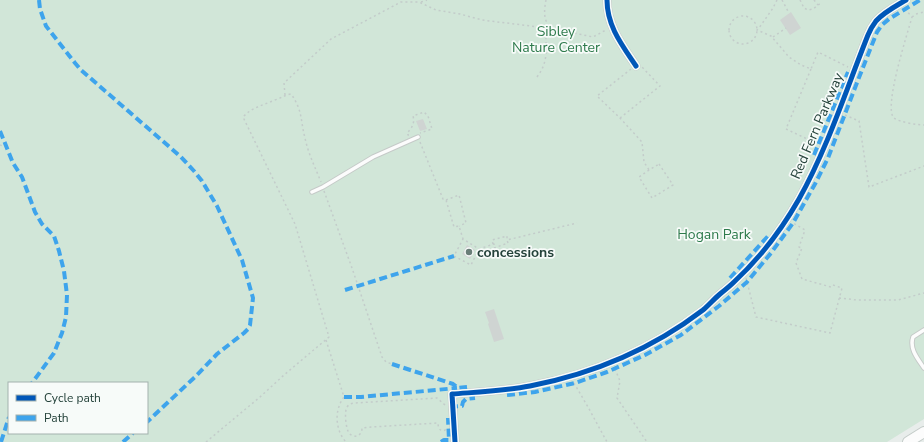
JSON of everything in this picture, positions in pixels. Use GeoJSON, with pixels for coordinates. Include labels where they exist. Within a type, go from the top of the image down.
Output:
{"type":"FeatureCollection","features":[{"type":"Feature","properties":{"kind":"main road"},"geometry":{"type":"LineString","coordinates":[[908,442],[924,432]]}},
{"type":"Feature","properties":{"kind":"street"},"geometry":{"type":"LineString","coordinates":[[607,0],[609,19],[614,32],[634,67]]}},
{"type":"Feature","properties":{"kind":"street","name":"Red Fern Parkway"},"geometry":{"type":"LineString","coordinates":[[455,442],[452,394],[514,389],[531,386],[571,376],[625,357],[674,330],[704,310],[744,272],[768,245],[783,225],[820,158],[872,26],[877,19],[906,0]]}},
{"type":"Feature","properties":{"kind":"lane"},"geometry":{"type":"LineString","coordinates":[[312,192],[373,157],[417,135]]}},
{"type":"Feature","properties":{"kind":"lane"},"geometry":{"type":"LineString","coordinates":[[924,330],[913,336],[911,341],[913,351],[924,368]]}},
{"type":"Feature","properties":{"kind":"path"},"geometry":{"type":"LineString","coordinates":[[398,0],[400,2],[419,2],[427,0]]}},
{"type":"Feature","properties":{"kind":"path"},"geometry":{"type":"LineString","coordinates":[[546,0],[544,16],[548,25],[555,29]]}},
{"type":"Feature","properties":{"kind":"path"},"geometry":{"type":"LineString","coordinates":[[757,30],[755,23],[749,17],[745,16],[736,17],[732,20],[729,28],[730,36],[733,40],[741,44],[745,44],[753,40],[756,36],[757,30],[774,8],[777,0]]}},
{"type":"Feature","properties":{"kind":"path"},"geometry":{"type":"LineString","coordinates":[[782,0],[789,14]]}},
{"type":"Feature","properties":{"kind":"path"},"geometry":{"type":"LineString","coordinates":[[800,0],[804,8],[808,10],[822,2]]}},
{"type":"Feature","properties":{"kind":"path"},"geometry":{"type":"LineString","coordinates":[[814,0],[818,5]]}},
{"type":"Feature","properties":{"kind":"path"},"geometry":{"type":"LineString","coordinates":[[285,95],[284,83],[331,39],[400,2],[419,2],[436,10],[482,20],[555,29],[593,37],[608,30]]}},
{"type":"Feature","properties":{"kind":"path"},"geometry":{"type":"LineString","coordinates":[[905,9],[912,17]]}},
{"type":"Feature","properties":{"kind":"path"},"geometry":{"type":"LineString","coordinates":[[924,12],[916,14],[912,17],[898,65],[891,108],[894,118],[924,125]]}},
{"type":"Feature","properties":{"kind":"path"},"geometry":{"type":"LineString","coordinates":[[537,78],[544,67],[546,60],[546,28]]}},
{"type":"Feature","properties":{"kind":"path"},"geometry":{"type":"LineString","coordinates":[[773,37],[786,28]]}},
{"type":"Feature","properties":{"kind":"path"},"geometry":{"type":"LineString","coordinates":[[757,30],[773,37],[789,57],[801,65],[811,69]]}},
{"type":"Feature","properties":{"kind":"path"},"geometry":{"type":"LineString","coordinates":[[818,145],[786,130],[818,52],[850,68]]}},
{"type":"Feature","properties":{"kind":"path"},"geometry":{"type":"LineString","coordinates":[[634,67],[597,96],[642,142],[644,162],[649,170]]}},
{"type":"Feature","properties":{"kind":"path"},"geometry":{"type":"LineString","coordinates":[[620,118],[658,88]]}},
{"type":"Feature","properties":{"kind":"path"},"geometry":{"type":"LineString","coordinates":[[206,442],[329,337],[295,224],[243,117],[255,108],[285,95],[291,94],[301,112],[305,138],[352,268],[382,357],[386,362],[392,364]]}},
{"type":"Feature","properties":{"kind":"path"},"geometry":{"type":"LineString","coordinates":[[424,112],[428,116],[432,129],[417,135],[408,135],[407,133],[413,124],[413,116],[424,112]]}},
{"type":"Feature","properties":{"kind":"path"},"geometry":{"type":"LineString","coordinates":[[838,112],[859,121],[869,187],[924,166]]}},
{"type":"Feature","properties":{"kind":"path"},"geometry":{"type":"LineString","coordinates":[[417,135],[443,199],[446,200],[454,227],[466,223],[459,195],[446,200]]}},
{"type":"Feature","properties":{"kind":"path"},"geometry":{"type":"LineString","coordinates":[[0,145],[6,147]]}},
{"type":"Feature","properties":{"kind":"path"},"geometry":{"type":"LineString","coordinates":[[659,164],[674,185],[652,198],[639,177],[649,170],[659,164]]}},
{"type":"Feature","properties":{"kind":"path"},"geometry":{"type":"LineString","coordinates":[[507,240],[577,223]]}},
{"type":"Feature","properties":{"kind":"path"},"geometry":{"type":"LineString","coordinates":[[744,272],[756,317],[830,333],[842,288],[833,285],[831,287],[802,279],[796,263],[802,248],[799,247],[805,230],[793,223]]}},
{"type":"Feature","properties":{"kind":"path"},"geometry":{"type":"LineString","coordinates":[[459,226],[463,239],[479,249]]}},
{"type":"Feature","properties":{"kind":"path"},"geometry":{"type":"LineString","coordinates":[[506,236],[507,240],[508,243],[494,248],[492,240],[506,236]]}},
{"type":"Feature","properties":{"kind":"path"},"geometry":{"type":"LineString","coordinates":[[463,239],[454,256],[470,265],[479,249],[494,244]]}},
{"type":"Feature","properties":{"kind":"path"},"geometry":{"type":"LineString","coordinates":[[839,298],[857,300],[898,300],[924,294]]}},
{"type":"Feature","properties":{"kind":"path"},"geometry":{"type":"LineString","coordinates":[[326,340],[344,397],[338,408],[338,419],[340,433],[346,442]]}},
{"type":"Feature","properties":{"kind":"path"},"geometry":{"type":"LineString","coordinates":[[615,368],[620,381],[617,398],[647,442]]}},
{"type":"Feature","properties":{"kind":"path"},"geometry":{"type":"LineString","coordinates":[[571,376],[607,442]]}},
{"type":"Feature","properties":{"kind":"path"},"geometry":{"type":"LineString","coordinates":[[447,407],[437,398],[380,401],[353,403],[347,407],[346,414],[348,431],[352,435],[356,436],[362,432],[362,428],[438,424],[441,431],[448,428]]}},
{"type":"Feature","properties":{"kind":"green space","name":"Hogan Park"},"geometry":{"type":"Polygon","coordinates":[[[0,0],[924,0],[924,419],[887,442],[0,442],[0,0]]]}},
{"type":"Feature","properties":{"kind":"building"},"geometry":{"type":"Polygon","coordinates":[[[791,12],[801,28],[790,35],[780,20],[791,12]]]}},
{"type":"Feature","properties":{"kind":"building"},"geometry":{"type":"Polygon","coordinates":[[[423,119],[427,129],[420,131],[416,121],[423,119]]]}},
{"type":"Feature","properties":{"kind":"building","name":"concessions"},"geometry":{"type":"Polygon","coordinates":[[[467,245],[475,250],[470,259],[462,254],[467,245]]]}},
{"type":"Feature","properties":{"kind":"building"},"geometry":{"type":"Polygon","coordinates":[[[494,309],[504,339],[494,342],[485,312],[494,309]]]}},
{"type":"Feature","properties":{"kind":"marked path"},"geometry":{"type":"LineString","coordinates":[[39,0],[40,9],[46,26],[81,70],[181,157],[202,181],[217,206],[242,260],[253,298],[250,325],[248,329],[217,354],[148,421]]}},
{"type":"Feature","properties":{"kind":"marked path"},"geometry":{"type":"LineString","coordinates":[[507,395],[535,392],[575,383],[607,372],[645,355],[681,335],[747,282],[793,223],[815,184],[828,158],[877,32],[889,19],[920,0]]}},
{"type":"Feature","properties":{"kind":"marked path"},"geometry":{"type":"LineString","coordinates":[[814,155],[848,72]]}},
{"type":"Feature","properties":{"kind":"marked path"},"geometry":{"type":"LineString","coordinates":[[0,131],[13,163],[22,177],[35,212],[42,224],[54,236],[64,271],[67,295],[66,317],[62,333],[54,353],[33,382]]}},
{"type":"Feature","properties":{"kind":"marked path"},"geometry":{"type":"LineString","coordinates":[[730,278],[769,235]]}},
{"type":"Feature","properties":{"kind":"marked path"},"geometry":{"type":"LineString","coordinates":[[345,290],[454,256]]}},
{"type":"Feature","properties":{"kind":"marked path"},"geometry":{"type":"LineString","coordinates":[[392,364],[453,384],[458,388],[467,387]]}},
{"type":"Feature","properties":{"kind":"marked path"},"geometry":{"type":"LineString","coordinates":[[344,397],[361,397],[457,388]]}},
{"type":"Feature","properties":{"kind":"marked path"},"geometry":{"type":"LineString","coordinates":[[450,407],[462,406],[466,399],[475,398]]}},
{"type":"Feature","properties":{"kind":"marked path"},"geometry":{"type":"LineString","coordinates":[[441,442],[444,440],[449,440],[448,418]]}},
{"type":"Feature","properties":{"kind":"marked path"},"geometry":{"type":"LineString","coordinates":[[1,442],[8,420]]}},
{"type":"Feature","properties":{"kind":"marked path"},"geometry":{"type":"LineString","coordinates":[[123,442],[132,434]]}},
{"type":"Feature","properties":{"kind":"cycle path"},"geometry":{"type":"LineString","coordinates":[[607,0],[612,27],[636,66]]}},
{"type":"Feature","properties":{"kind":"cycle path"},"geometry":{"type":"LineString","coordinates":[[455,442],[452,394],[530,386],[576,375],[621,358],[663,337],[683,324],[703,310],[744,273],[778,232],[799,199],[828,139],[868,35],[876,21],[890,9],[906,0]]}},
{"type":"Feature","properties":{"kind":"place","name":"concessions"},"geometry":{"type":"Point","coordinates":[469,252]}},
{"type":"Feature","properties":{"kind":"park label","name":"Sibley Nature Center"},"geometry":{"type":"Point","coordinates":[556,40]}}]}
